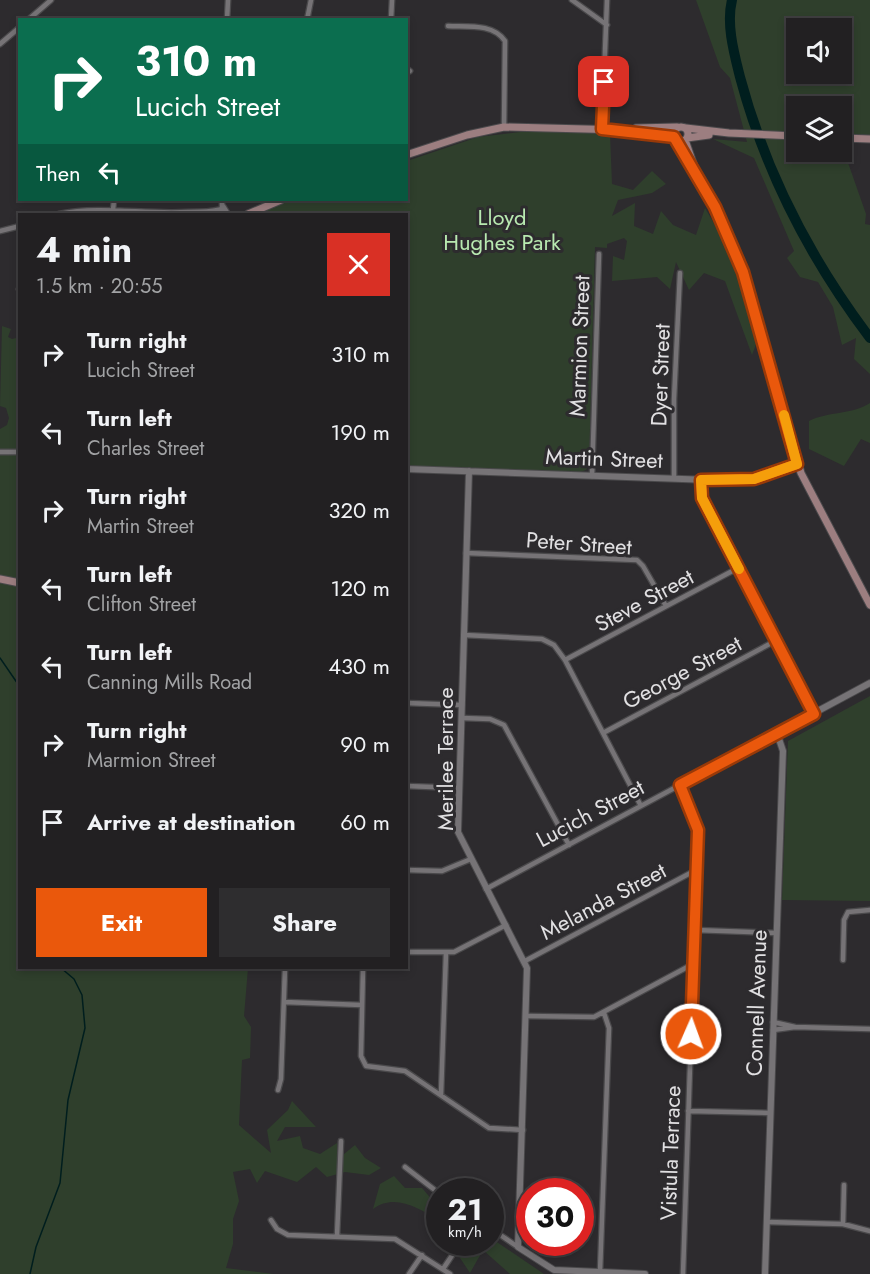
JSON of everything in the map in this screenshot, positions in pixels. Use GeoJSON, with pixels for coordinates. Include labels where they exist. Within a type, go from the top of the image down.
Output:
{"type":"FeatureCollection","features":[{"type":"Feature","properties":{"kind":"main road"},"geometry":{"type":"LineString","coordinates":[[408,154],[467,135],[504,127],[624,130],[677,127],[733,134]]}},
{"type":"Feature","properties":{"kind":"main road"},"geometry":{"type":"LineString","coordinates":[[677,127],[675,138],[698,177],[743,272],[797,464],[814,502],[870,605]]}},
{"type":"Feature","properties":{"kind":"main road"},"geometry":{"type":"LineString","coordinates":[[686,128],[686,139],[698,177]]}},
{"type":"Feature","properties":{"kind":"main road"},"geometry":{"type":"LineString","coordinates":[[624,130],[686,139],[699,135],[786,136]]}},
{"type":"Feature","properties":{"kind":"main road"},"geometry":{"type":"LineString","coordinates":[[852,138],[870,139]]}},
{"type":"Feature","properties":{"kind":"main road"},"geometry":{"type":"LineString","coordinates":[[250,213],[279,201]]}},
{"type":"Feature","properties":{"kind":"main road"},"geometry":{"type":"LineString","coordinates":[[0,579],[18,583]]}},
{"type":"Feature","properties":{"kind":"street"},"geometry":{"type":"LineString","coordinates":[[30,18],[51,0]]}},
{"type":"Feature","properties":{"kind":"street"},"geometry":{"type":"LineString","coordinates":[[227,18],[228,0]]}},
{"type":"Feature","properties":{"kind":"street"},"geometry":{"type":"LineString","coordinates":[[307,18],[311,0]]}},
{"type":"Feature","properties":{"kind":"street"},"geometry":{"type":"LineString","coordinates":[[391,18],[392,0]]}},
{"type":"Feature","properties":{"kind":"street"},"geometry":{"type":"LineString","coordinates":[[572,0],[607,25]]}},
{"type":"Feature","properties":{"kind":"street"},"geometry":{"type":"LineString","coordinates":[[602,129],[608,0]]}},
{"type":"Feature","properties":{"kind":"street"},"geometry":{"type":"LineString","coordinates":[[448,26],[489,29],[499,33],[505,41],[504,127]]}},
{"type":"Feature","properties":{"kind":"street"},"geometry":{"type":"LineString","coordinates":[[0,44],[18,29]]}},
{"type":"Feature","properties":{"kind":"street"},"geometry":{"type":"LineString","coordinates":[[113,210],[114,201]]}},
{"type":"Feature","properties":{"kind":"street"},"geometry":{"type":"LineString","coordinates":[[64,213],[83,209],[166,213]]}},
{"type":"Feature","properties":{"kind":"street"},"geometry":{"type":"LineString","coordinates":[[204,213],[223,212]]}},
{"type":"Feature","properties":{"kind":"street"},"geometry":{"type":"LineString","coordinates":[[0,231],[18,226]]}},
{"type":"Feature","properties":{"kind":"street","name":"Marmion Street"},"geometry":{"type":"LineString","coordinates":[[592,476],[599,254]]}},
{"type":"Feature","properties":{"kind":"street","name":"Dyer Street"},"geometry":{"type":"LineString","coordinates":[[674,478],[674,399],[680,273]]}},
{"type":"Feature","properties":{"kind":"street"},"geometry":{"type":"LineString","coordinates":[[0,452],[18,452]]}},
{"type":"Feature","properties":{"kind":"street","name":"Martin Street"},"geometry":{"type":"LineString","coordinates":[[408,470],[701,480],[754,479],[797,464]]}},
{"type":"Feature","properties":{"kind":"street","name":"Merilee Terrace"},"geometry":{"type":"LineString","coordinates":[[469,471],[458,832],[525,961],[528,971],[521,1178]]}},
{"type":"Feature","properties":{"kind":"street"},"geometry":{"type":"LineString","coordinates":[[701,480],[702,498],[814,714]]}},
{"type":"Feature","properties":{"kind":"street","name":"Peter Street"},"geometry":{"type":"LineString","coordinates":[[466,553],[637,560],[644,566],[666,606]]}},
{"type":"Feature","properties":{"kind":"street","name":"Steve Street"},"geometry":{"type":"LineString","coordinates":[[565,660],[738,568]]}},
{"type":"Feature","properties":{"kind":"street"},"geometry":{"type":"LineString","coordinates":[[464,635],[543,639],[554,645],[565,660],[641,806]]}},
{"type":"Feature","properties":{"kind":"street","name":"George Street"},"geometry":{"type":"LineString","coordinates":[[603,733],[777,640]]}},
{"type":"Feature","properties":{"kind":"street","name":"Lucich Street"},"geometry":{"type":"LineString","coordinates":[[486,889],[870,683]]}},
{"type":"Feature","properties":{"kind":"street"},"geometry":{"type":"LineString","coordinates":[[408,703],[462,705]]}},
{"type":"Feature","properties":{"kind":"street"},"geometry":{"type":"LineString","coordinates":[[462,718],[490,719],[504,725],[569,845]]}},
{"type":"Feature","properties":{"kind":"street","name":"Connell Avenue"},"geometry":{"type":"LineString","coordinates":[[765,1274],[783,751],[777,733]]}},
{"type":"Feature","properties":{"kind":"street","name":"Vistula Terrace"},"geometry":{"type":"LineString","coordinates":[[680,785],[698,830],[683,1274]]}},
{"type":"Feature","properties":{"kind":"street"},"geometry":{"type":"LineString","coordinates":[[408,786],[459,788]]}},
{"type":"Feature","properties":{"kind":"street"},"geometry":{"type":"LineString","coordinates":[[408,870],[442,871],[471,859]]}},
{"type":"Feature","properties":{"kind":"street","name":"Melanda Street"},"geometry":{"type":"LineString","coordinates":[[525,961],[696,870]]}},
{"type":"Feature","properties":{"kind":"street"},"geometry":{"type":"LineString","coordinates":[[843,960],[844,920],[848,912],[870,910]]}},
{"type":"Feature","properties":{"kind":"street"},"geometry":{"type":"LineString","coordinates":[[408,952],[446,953],[506,925]]}},
{"type":"Feature","properties":{"kind":"street"},"geometry":{"type":"LineString","coordinates":[[695,930],[776,933]]}},
{"type":"Feature","properties":{"kind":"street"},"geometry":{"type":"LineString","coordinates":[[441,1095],[446,953]]}},
{"type":"Feature","properties":{"kind":"street"},"geometry":{"type":"LineString","coordinates":[[527,1016],[583,1018],[604,1012],[693,964]]}},
{"type":"Feature","properties":{"kind":"street"},"geometry":{"type":"LineString","coordinates":[[278,1090],[281,1079],[285,969]]}},
{"type":"Feature","properties":{"kind":"street"},"geometry":{"type":"LineString","coordinates":[[363,969],[361,1056],[366,1066],[405,1071],[486,1126],[523,1130]]}},
{"type":"Feature","properties":{"kind":"street"},"geometry":{"type":"LineString","coordinates":[[284,1002],[362,1005]]}},
{"type":"Feature","properties":{"kind":"street"},"geometry":{"type":"LineString","coordinates":[[600,1272],[609,1028],[604,1012]]}},
{"type":"Feature","properties":{"kind":"street"},"geometry":{"type":"LineString","coordinates":[[773,1022],[795,1027]]}},
{"type":"Feature","properties":{"kind":"street"},"geometry":{"type":"LineString","coordinates":[[773,1030],[795,1027],[870,1029]]}},
{"type":"Feature","properties":{"kind":"street"},"geometry":{"type":"LineString","coordinates":[[688,1111],[770,1113]]}},
{"type":"Feature","properties":{"kind":"street"},"geometry":{"type":"LineString","coordinates":[[337,1236],[341,1141]]}},
{"type":"Feature","properties":{"kind":"street"},"geometry":{"type":"LineString","coordinates":[[405,1167],[411,1175],[426,1185]]}},
{"type":"Feature","properties":{"kind":"street"},"geometry":{"type":"LineString","coordinates":[[843,1224],[844,1185]]}},
{"type":"Feature","properties":{"kind":"street"},"geometry":{"type":"LineString","coordinates":[[271,1220],[277,1229],[288,1235],[395,1239],[450,1274]]}},
{"type":"Feature","properties":{"kind":"street"},"geometry":{"type":"LineString","coordinates":[[767,1222],[843,1224],[870,1231]]}},
{"type":"Feature","properties":{"kind":"street"},"geometry":{"type":"LineString","coordinates":[[409,1274],[422,1256]]}},
{"type":"Feature","properties":{"kind":"street"},"geometry":{"type":"LineString","coordinates":[[443,1269],[452,1256]]}},
{"type":"Feature","properties":{"kind":"street"},"geometry":{"type":"LineString","coordinates":[[532,1256],[554,1270],[645,1274]]}},
{"type":"Feature","properties":{"kind":"green space"},"geometry":{"type":"Polygon","coordinates":[[[696,0],[870,0],[870,135],[852,134],[852,96],[786,96],[786,162],[848,162],[866,214],[865,224],[870,225],[870,374],[854,359],[856,338],[842,345],[833,307],[818,282],[800,277],[787,258],[794,251],[754,158],[713,139],[747,142],[730,78],[720,67],[696,0]]]}},
{"type":"Feature","properties":{"kind":"green space","name":"Lloyd Hughes Park"},"geometry":{"type":"Polygon","coordinates":[[[528,131],[610,134],[612,184],[633,190],[652,171],[666,184],[652,193],[618,200],[612,216],[635,203],[634,226],[653,234],[661,211],[673,225],[696,235],[705,208],[729,249],[761,331],[752,355],[725,281],[704,273],[689,290],[676,262],[670,289],[657,277],[612,281],[613,256],[624,260],[627,241],[624,238],[607,244],[607,248],[595,247],[589,465],[586,470],[580,472],[408,468],[408,213],[260,213],[290,201],[408,201],[408,161],[478,137],[528,131]]]}},
{"type":"Feature","properties":{"kind":"green space"},"geometry":{"type":"Polygon","coordinates":[[[2,326],[11,329],[8,337],[18,338],[18,969],[248,969],[244,1016],[251,1027],[250,1058],[242,1060],[239,1125],[271,1153],[267,1130],[288,1110],[292,1101],[316,1127],[285,1127],[277,1141],[300,1136],[303,1148],[320,1154],[337,1143],[338,1159],[355,1145],[365,1158],[381,1168],[369,1175],[345,1172],[327,1177],[316,1167],[297,1182],[265,1171],[257,1183],[250,1169],[233,1172],[239,1201],[233,1219],[233,1244],[226,1268],[274,1274],[0,1274],[0,429],[7,425],[9,418],[6,408],[0,406],[2,326]]]}},
{"type":"Feature","properties":{"kind":"green space"},"geometry":{"type":"Polygon","coordinates":[[[870,403],[870,443],[861,439],[844,466],[809,449],[809,421],[863,407],[870,403]]]}},
{"type":"Feature","properties":{"kind":"green space"},"geometry":{"type":"Polygon","coordinates":[[[870,696],[870,901],[782,900],[788,741],[870,696]]]}},
{"type":"Feature","properties":{"kind":"green space"},"geometry":{"type":"Polygon","coordinates":[[[394,1176],[405,1188],[422,1188],[426,1193],[426,1213],[398,1202],[381,1204],[373,1209],[380,1184],[394,1176]]]}},
{"type":"Feature","properties":{"kind":"green space"},"geometry":{"type":"Polygon","coordinates":[[[504,1247],[544,1274],[510,1274],[490,1256],[504,1256],[504,1247]]]}},
{"type":"Feature","properties":{"kind":"green space"},"geometry":{"type":"Polygon","coordinates":[[[461,1256],[480,1256],[470,1273],[460,1258],[461,1256]]]}},
{"type":"Feature","properties":{"kind":"waterway"},"geometry":{"type":"LineString","coordinates":[[732,0],[730,29],[733,48],[750,112],[763,146],[792,213],[810,246],[828,278],[870,338]]}},
{"type":"Feature","properties":{"kind":"waterway"},"geometry":{"type":"LineString","coordinates":[[0,658],[18,684]]}},
{"type":"Feature","properties":{"kind":"waterway"},"geometry":{"type":"LineString","coordinates":[[30,1274],[36,1247],[60,1183],[68,1100],[85,1028],[82,995],[74,979],[62,969]]}},
{"type":"Feature","properties":{"kind":"slow traffic"},"geometry":{"type":"LineString","coordinates":[[739,569],[702,498],[701,480],[754,479],[797,464],[784,415]]}},
{"type":"Feature","properties":{"kind":"route"},"geometry":{"type":"LineString","coordinates":[[604,82],[602,129],[669,134],[674,137],[715,207],[743,272],[797,464],[754,479],[701,480],[702,498],[814,714],[680,785],[695,816],[698,830],[691,1034]]}}]}
